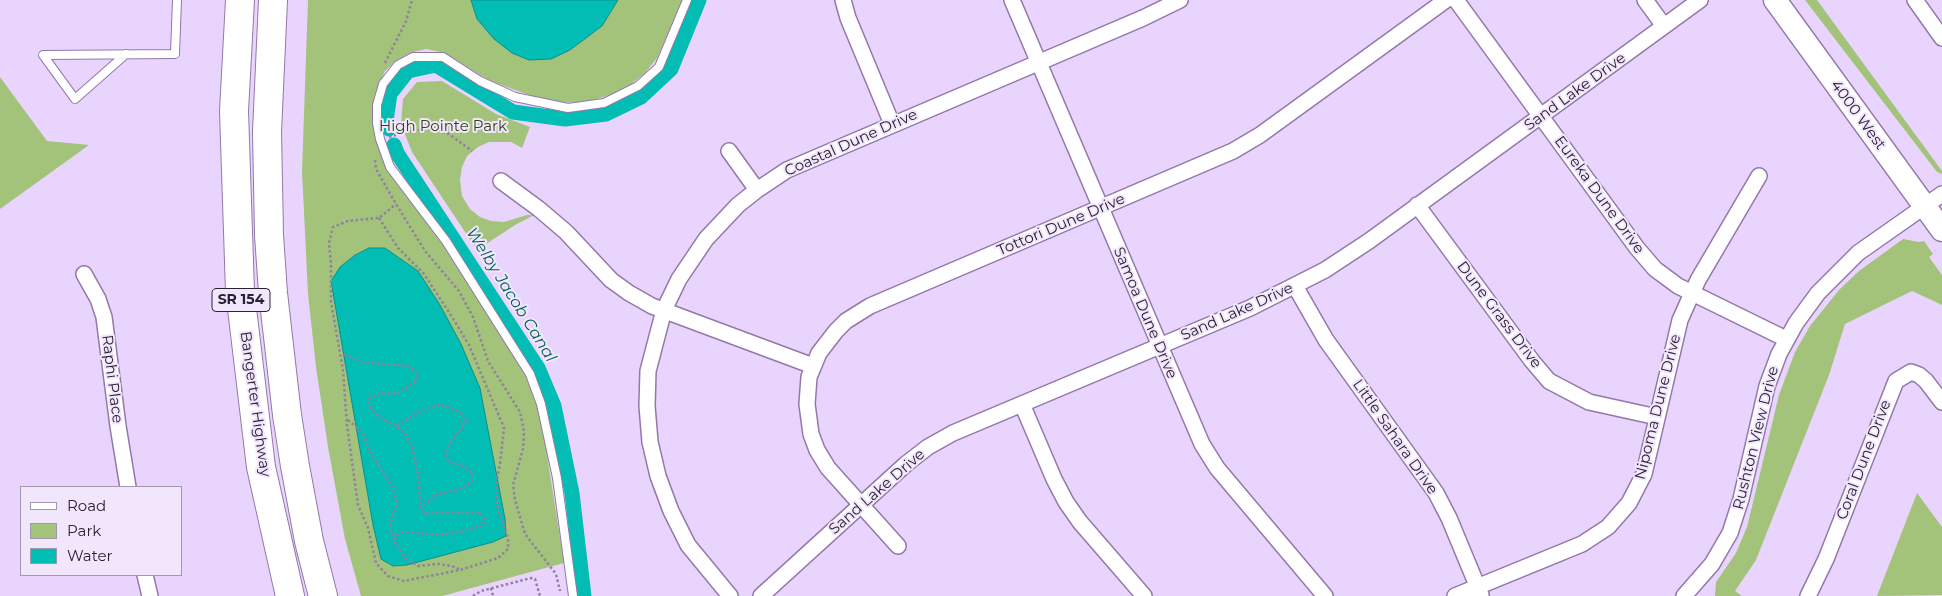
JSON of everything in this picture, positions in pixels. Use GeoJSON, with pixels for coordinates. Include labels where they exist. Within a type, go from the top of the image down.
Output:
{"type":"FeatureCollection","features":[{"type":"Feature","properties":{"kind":"highway","name":"Bangerter Highway"},"geometry":{"type":"LineString","coordinates":[[240,0],[234,111],[240,292],[261,467],[290,596]]}},
{"type":"Feature","properties":{"kind":"highway","name":"Bangerter Highway"},"geometry":{"type":"LineString","coordinates":[[273,0],[267,132],[269,235],[273,293],[287,415],[294,458],[310,542],[323,596]]}},
{"type":"Feature","properties":{"kind":"main road","name":"4000 West"},"geometry":{"type":"LineString","coordinates":[[1774,0],[1933,200],[1942,230]]}},
{"type":"Feature","properties":{"kind":"street"},"geometry":{"type":"LineString","coordinates":[[843,0],[848,18],[892,124]]}},
{"type":"Feature","properties":{"kind":"street","name":"Samoa Dune Drive"},"geometry":{"type":"LineString","coordinates":[[1012,0],[1196,433],[1208,456],[1325,596]]}},
{"type":"Feature","properties":{"kind":"street","name":"Coastal Dune Drive"},"geometry":{"type":"LineString","coordinates":[[730,596],[688,545],[671,511],[658,476],[650,442],[647,406],[648,372],[664,310],[680,278],[706,239],[738,205],[757,190],[804,162],[1143,18],[1180,0]]}},
{"type":"Feature","properties":{"kind":"street","name":"Tottori Dune Drive"},"geometry":{"type":"LineString","coordinates":[[898,546],[828,468],[817,450],[811,434],[807,404],[808,382],[819,353],[846,321],[870,306],[1219,158],[1247,144],[1446,0]]}},
{"type":"Feature","properties":{"kind":"street","name":"Eureka Dune Drive"},"geometry":{"type":"LineString","coordinates":[[1456,0],[1646,259],[1666,278],[1786,339]]}},
{"type":"Feature","properties":{"kind":"street"},"geometry":{"type":"LineString","coordinates":[[1645,0],[1664,26]]}},
{"type":"Feature","properties":{"kind":"street","name":"Sand Lake Drive"},"geometry":{"type":"LineString","coordinates":[[761,596],[906,464],[928,447],[953,433],[1250,308],[1295,286],[1348,256],[1700,0]]}},
{"type":"Feature","properties":{"kind":"street"},"geometry":{"type":"LineString","coordinates":[[1915,0],[1942,38]]}},
{"type":"Feature","properties":{"kind":"street"},"geometry":{"type":"LineString","coordinates":[[729,151],[757,190]]}},
{"type":"Feature","properties":{"kind":"street","name":"Nipoma Dune Drive"},"geometry":{"type":"LineString","coordinates":[[1455,596],[1479,591],[1582,544],[1608,527],[1624,509],[1644,474],[1677,330],[1693,292],[1759,176]]}},
{"type":"Feature","properties":{"kind":"street"},"geometry":{"type":"LineString","coordinates":[[501,181],[566,232],[620,287],[640,300],[813,366]]}},
{"type":"Feature","properties":{"kind":"street","name":"Rushton View Drive"},"geometry":{"type":"LineString","coordinates":[[1688,595],[1712,564],[1730,533],[1736,516],[1767,386],[1786,339],[1807,308],[1844,266],[1933,200]]}},
{"type":"Feature","properties":{"kind":"street","name":"Dune Grass Drive"},"geometry":{"type":"LineString","coordinates":[[1417,205],[1532,361],[1550,381],[1589,402],[1657,417]]}},
{"type":"Feature","properties":{"kind":"street","name":"Raphi Place"},"geometry":{"type":"LineString","coordinates":[[84,274],[98,299],[104,317],[116,417],[128,486]]}},
{"type":"Feature","properties":{"kind":"street","name":"Little Sahara Drive"},"geometry":{"type":"LineString","coordinates":[[1295,286],[1331,348],[1432,487],[1449,518],[1479,591]]}},
{"type":"Feature","properties":{"kind":"street","name":"Coral Dune Drive"},"geometry":{"type":"LineString","coordinates":[[1808,596],[1826,560],[1896,381],[1911,372],[1919,375],[1926,380],[1942,402]]}},
{"type":"Feature","properties":{"kind":"street"},"geometry":{"type":"LineString","coordinates":[[1022,404],[1054,479],[1066,502],[1080,522],[1144,596]]}},
{"type":"Feature","properties":{"kind":"street"},"geometry":{"type":"LineString","coordinates":[[145,576],[150,596]]}},
{"type":"Feature","properties":{"kind":"lane"},"geometry":{"type":"LineString","coordinates":[[126,54],[75,99],[43,55],[80,54],[126,54],[175,54],[177,0]]}},
{"type":"Feature","properties":{"kind":"lane"},"geometry":{"type":"LineString","coordinates":[[573,596],[556,478],[541,404],[530,374],[446,241],[390,166],[380,139],[377,124],[377,105],[383,84],[398,65],[413,57],[444,57],[480,81],[515,97],[568,108],[604,103],[638,86],[659,67],[687,0]]}},
{"type":"Feature","properties":{"kind":"path"},"geometry":{"type":"LineString","coordinates":[[381,69],[406,21],[412,0]]}},
{"type":"Feature","properties":{"kind":"path"},"geometry":{"type":"LineString","coordinates":[[380,139],[405,132],[433,128],[449,134],[472,151]]}},
{"type":"Feature","properties":{"kind":"path"},"geometry":{"type":"LineString","coordinates":[[374,160],[376,169],[425,251],[459,291],[473,317],[488,361],[520,412],[524,431],[524,449],[513,485],[514,500],[526,534],[556,574],[562,596]]}},
{"type":"Feature","properties":{"kind":"path"},"geometry":{"type":"LineString","coordinates":[[379,218],[398,248],[424,274],[469,345],[504,428],[496,484],[498,510],[508,538],[508,549],[498,558],[460,570],[404,581],[388,576],[376,563],[368,528],[358,505],[343,370],[331,302],[329,243],[334,227],[348,221],[379,218],[396,204]]}},
{"type":"Feature","properties":{"kind":"path"},"geometry":{"type":"LineString","coordinates":[[344,354],[362,362],[407,366],[416,372],[416,379],[398,393],[377,394],[369,398],[369,404],[380,417],[397,426],[406,435],[413,450],[421,507],[424,514],[480,513],[486,520],[483,525],[464,531],[438,535],[409,532],[399,533],[393,539]]}},
{"type":"Feature","properties":{"kind":"path"},"geometry":{"type":"LineString","coordinates":[[397,426],[424,409],[440,405],[459,411],[466,421],[449,445],[446,454],[449,461],[467,468],[473,475],[472,482],[459,489],[436,496],[421,507]]}},
{"type":"Feature","properties":{"kind":"path"},"geometry":{"type":"LineString","coordinates":[[347,419],[362,432],[372,455],[393,488],[397,503],[390,527],[393,539],[406,558],[418,566],[438,564],[452,566],[460,570]]}},
{"type":"Feature","properties":{"kind":"path"},"geometry":{"type":"LineString","coordinates":[[474,596],[481,590],[531,578],[535,579],[540,596]]}},
{"type":"Feature","properties":{"kind":"path"},"geometry":{"type":"LineString","coordinates":[[491,588],[493,596]]}},
{"type":"Feature","properties":{"kind":"green space"},"geometry":{"type":"Polygon","coordinates":[[[308,0],[683,0],[657,58],[645,73],[631,84],[610,95],[584,103],[560,102],[535,97],[490,81],[446,53],[426,49],[409,53],[397,60],[385,71],[374,97],[373,114],[377,142],[386,165],[442,242],[525,373],[534,394],[543,430],[564,563],[442,596],[361,596],[345,539],[328,447],[316,367],[308,294],[302,171],[308,0]]]}},
{"type":"Feature","properties":{"kind":"green space"},"geometry":{"type":"Polygon","coordinates":[[[1805,0],[1817,0],[1942,171],[1942,174],[1937,172],[1805,0]]]}},
{"type":"Feature","properties":{"kind":"green space"},"geometry":{"type":"Polygon","coordinates":[[[0,77],[47,141],[89,145],[0,209],[0,77]]]}},
{"type":"Feature","properties":{"kind":"green space","name":"High Pointe Park"},"geometry":{"type":"Polygon","coordinates":[[[442,81],[496,114],[530,127],[522,148],[511,142],[489,142],[478,147],[467,156],[462,167],[460,180],[462,196],[470,209],[480,217],[491,221],[504,222],[527,215],[534,215],[477,250],[412,152],[401,124],[403,99],[417,82],[442,81]]]}},
{"type":"Feature","properties":{"kind":"green space"},"geometry":{"type":"Polygon","coordinates":[[[1903,239],[1924,241],[1933,254],[1929,257],[1942,275],[1942,305],[1912,291],[1845,324],[1829,375],[1756,560],[1735,591],[1742,596],[1715,596],[1716,582],[1736,553],[1747,527],[1779,395],[1795,352],[1810,326],[1839,290],[1859,271],[1903,239]]]}},
{"type":"Feature","properties":{"kind":"green space"},"geometry":{"type":"Polygon","coordinates":[[[1917,493],[1942,527],[1942,595],[1877,596],[1917,493]]]}},
{"type":"Feature","properties":{"kind":"water"},"geometry":{"type":"Polygon","coordinates":[[[471,0],[618,0],[602,26],[570,50],[551,59],[529,60],[512,53],[494,39],[477,19],[471,0]]]}},
{"type":"Feature","properties":{"kind":"water"},"geometry":{"type":"Polygon","coordinates":[[[369,248],[385,248],[418,271],[440,305],[461,344],[480,388],[505,519],[506,536],[493,542],[407,565],[393,566],[381,559],[373,525],[331,281],[340,267],[355,255],[369,248]]]}},
{"type":"Feature","properties":{"kind":"waterway","name":"Welby Jacob Canal"},"geometry":{"type":"LineString","coordinates":[[389,129],[386,121],[390,94],[408,71],[436,65],[513,112],[565,119],[606,114],[641,97],[671,69],[699,0]]}},
{"type":"Feature","properties":{"kind":"waterway","name":"Welby Jacob Canal"},"geometry":{"type":"LineString","coordinates":[[394,145],[397,153],[538,368],[554,406],[572,493],[584,596]]}}]}
